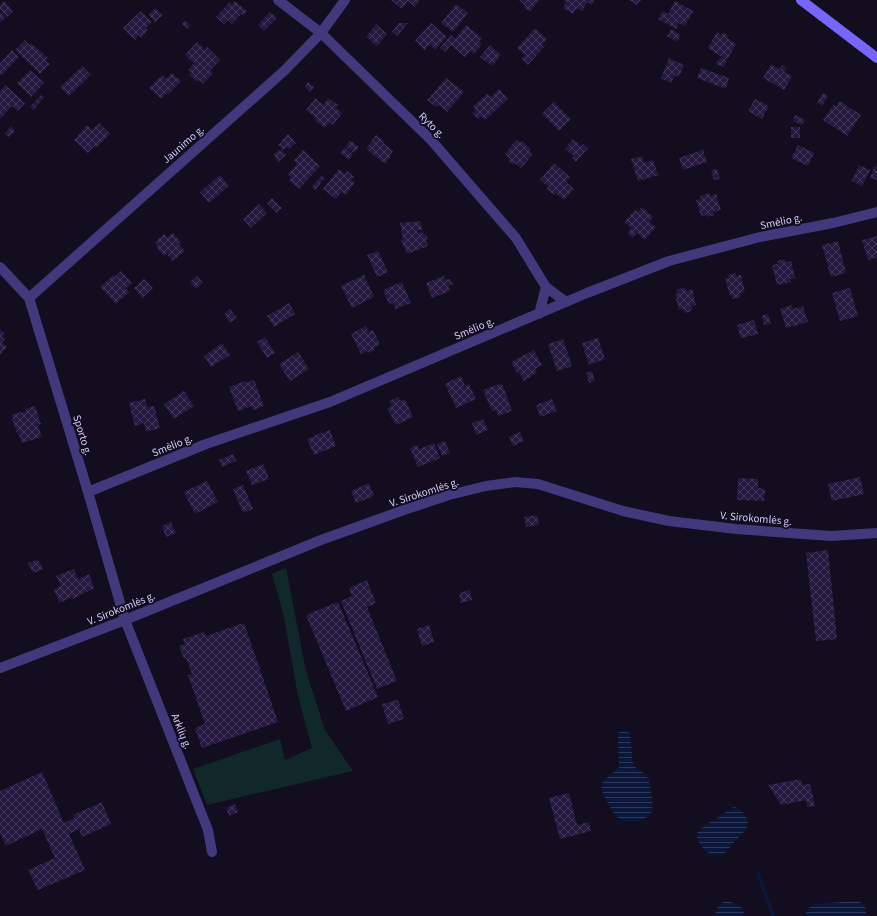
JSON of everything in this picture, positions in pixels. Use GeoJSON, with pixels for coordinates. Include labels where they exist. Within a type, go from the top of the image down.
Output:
{"type":"FeatureCollection","features":[{"type":"Feature","properties":{"kind":"main road"},"geometry":{"type":"LineString","coordinates":[[801,0],[877,58]]}},
{"type":"Feature","properties":{"kind":"street","name":"Ryto g."},"geometry":{"type":"LineString","coordinates":[[278,0],[321,33],[432,140],[516,238],[546,287],[566,302]]}},
{"type":"Feature","properties":{"kind":"street","name":"Jaunimo g."},"geometry":{"type":"LineString","coordinates":[[28,298],[284,71],[321,33],[346,0]]}},
{"type":"Feature","properties":{"kind":"street","name":"Smėlio g."},"geometry":{"type":"LineString","coordinates":[[88,492],[206,444],[330,402],[623,278],[669,262],[760,237],[833,223],[877,212]]}},
{"type":"Feature","properties":{"kind":"street","name":"Sporto g."},"geometry":{"type":"LineString","coordinates":[[0,267],[28,298],[88,492],[125,620]]}},
{"type":"Feature","properties":{"kind":"street"},"geometry":{"type":"LineString","coordinates":[[539,314],[546,287]]}},
{"type":"Feature","properties":{"kind":"street","name":"V. Sirokomlės g."},"geometry":{"type":"LineString","coordinates":[[0,668],[125,620],[321,540],[404,510],[457,493],[486,486],[515,482],[538,484],[623,512],[669,521],[736,529],[831,536],[877,532]]}},
{"type":"Feature","properties":{"kind":"street","name":"Arklių g."},"geometry":{"type":"LineString","coordinates":[[125,620],[208,830],[212,852]]}},
{"type":"Feature","properties":{"kind":"green space"},"geometry":{"type":"Polygon","coordinates":[[[286,568],[306,671],[325,730],[353,771],[207,805],[193,769],[280,739],[285,760],[312,748],[298,696],[284,617],[272,574],[286,568]]]}},
{"type":"Feature","properties":{"kind":"water"},"geometry":{"type":"Polygon","coordinates":[[[624,730],[630,734],[633,764],[644,773],[650,784],[653,808],[650,815],[642,820],[628,821],[619,819],[611,809],[601,790],[603,781],[619,768],[618,735],[620,731],[624,730]]]}},
{"type":"Feature","properties":{"kind":"water"},"geometry":{"type":"Polygon","coordinates":[[[734,807],[739,809],[745,815],[748,825],[745,831],[726,852],[721,855],[707,852],[700,845],[696,835],[704,826],[734,807]]]}},
{"type":"Feature","properties":{"kind":"water"},"geometry":{"type":"Polygon","coordinates":[[[728,901],[736,904],[744,910],[743,916],[715,915],[719,905],[728,901]]]}},
{"type":"Feature","properties":{"kind":"water"},"geometry":{"type":"Polygon","coordinates":[[[859,901],[866,908],[866,916],[805,916],[808,909],[813,904],[859,901]]]}},
{"type":"Feature","properties":{"kind":"building"},"geometry":{"type":"Polygon","coordinates":[[[391,0],[420,0],[415,7],[408,1],[402,9],[391,0]]]}},
{"type":"Feature","properties":{"kind":"building"},"geometry":{"type":"Polygon","coordinates":[[[519,0],[539,0],[530,12],[519,0]]]}},
{"type":"Feature","properties":{"kind":"building"},"geometry":{"type":"Polygon","coordinates":[[[563,0],[594,0],[592,5],[587,2],[582,11],[577,8],[573,14],[563,8],[566,2],[563,0]]]}},
{"type":"Feature","properties":{"kind":"building"},"geometry":{"type":"Polygon","coordinates":[[[629,0],[641,0],[637,5],[629,0]]]}},
{"type":"Feature","properties":{"kind":"building"},"geometry":{"type":"Polygon","coordinates":[[[4,1],[13,11],[7,17],[0,9],[0,5],[4,1]]]}},
{"type":"Feature","properties":{"kind":"building"},"geometry":{"type":"Polygon","coordinates":[[[235,1],[247,11],[243,16],[241,14],[232,24],[228,20],[224,24],[216,17],[230,2],[232,4],[235,1]]]}},
{"type":"Feature","properties":{"kind":"building"},"geometry":{"type":"Polygon","coordinates":[[[675,1],[693,11],[685,26],[679,23],[676,29],[658,19],[663,11],[668,14],[675,1]]]}},
{"type":"Feature","properties":{"kind":"building"},"geometry":{"type":"Polygon","coordinates":[[[456,4],[468,13],[453,32],[441,23],[456,4]]]}},
{"type":"Feature","properties":{"kind":"building"},"geometry":{"type":"Polygon","coordinates":[[[155,8],[163,15],[155,22],[148,15],[155,8]]]}},
{"type":"Feature","properties":{"kind":"building"},"geometry":{"type":"Polygon","coordinates":[[[141,11],[152,22],[146,28],[148,30],[141,38],[139,35],[135,40],[123,28],[141,11]]]}},
{"type":"Feature","properties":{"kind":"building"},"geometry":{"type":"Polygon","coordinates":[[[0,12],[6,17],[0,23],[0,12]]]}},
{"type":"Feature","properties":{"kind":"building"},"geometry":{"type":"Polygon","coordinates":[[[270,12],[277,18],[264,31],[258,25],[270,12]]]}},
{"type":"Feature","properties":{"kind":"building"},"geometry":{"type":"Polygon","coordinates":[[[185,20],[190,25],[187,29],[182,24],[185,20]]]}},
{"type":"Feature","properties":{"kind":"building"},"geometry":{"type":"Polygon","coordinates":[[[399,23],[408,23],[397,36],[392,32],[399,23]]]}},
{"type":"Feature","properties":{"kind":"building"},"geometry":{"type":"Polygon","coordinates":[[[431,23],[447,37],[435,50],[430,44],[425,50],[415,41],[431,23]]]}},
{"type":"Feature","properties":{"kind":"building"},"geometry":{"type":"Polygon","coordinates":[[[376,24],[387,34],[377,46],[366,37],[376,24]]]}},
{"type":"Feature","properties":{"kind":"building"},"geometry":{"type":"Polygon","coordinates":[[[466,25],[482,38],[479,41],[482,44],[474,54],[470,51],[465,57],[451,45],[445,52],[440,48],[451,35],[455,39],[466,25]]]}},
{"type":"Feature","properties":{"kind":"building"},"geometry":{"type":"Polygon","coordinates":[[[535,28],[547,39],[542,45],[544,47],[528,65],[522,59],[525,55],[517,48],[535,28]]]}},
{"type":"Feature","properties":{"kind":"building"},"geometry":{"type":"Polygon","coordinates":[[[671,29],[681,35],[677,42],[667,36],[671,29]]]}},
{"type":"Feature","properties":{"kind":"building"},"geometry":{"type":"Polygon","coordinates":[[[717,32],[721,35],[723,32],[729,36],[727,38],[736,44],[727,60],[708,48],[717,32]]]}},
{"type":"Feature","properties":{"kind":"building"},"geometry":{"type":"Polygon","coordinates":[[[25,40],[29,45],[31,43],[48,58],[46,61],[50,64],[40,74],[15,50],[25,40]]]}},
{"type":"Feature","properties":{"kind":"building"},"geometry":{"type":"Polygon","coordinates":[[[197,42],[205,50],[207,47],[220,60],[210,70],[213,73],[203,84],[199,80],[197,82],[189,75],[192,73],[188,70],[194,63],[185,55],[197,42]]]}},
{"type":"Feature","properties":{"kind":"building"},"geometry":{"type":"Polygon","coordinates":[[[490,45],[501,55],[492,66],[480,57],[490,45]]]}},
{"type":"Feature","properties":{"kind":"building"},"geometry":{"type":"Polygon","coordinates":[[[12,50],[19,57],[2,75],[0,74],[0,63],[12,50]]]}},
{"type":"Feature","properties":{"kind":"building"},"geometry":{"type":"Polygon","coordinates":[[[720,57],[727,61],[724,67],[716,64],[720,57]]]}},
{"type":"Feature","properties":{"kind":"building"},"geometry":{"type":"Polygon","coordinates":[[[669,58],[684,65],[679,77],[675,75],[671,83],[661,78],[669,58]]]}},
{"type":"Feature","properties":{"kind":"building"},"geometry":{"type":"Polygon","coordinates":[[[771,64],[780,69],[782,65],[787,68],[784,72],[792,76],[784,90],[763,78],[771,64]]]}},
{"type":"Feature","properties":{"kind":"building"},"geometry":{"type":"Polygon","coordinates":[[[82,66],[91,75],[69,96],[60,87],[82,66]]]}},
{"type":"Feature","properties":{"kind":"building"},"geometry":{"type":"Polygon","coordinates":[[[701,68],[729,78],[726,89],[697,78],[701,68]]]}},
{"type":"Feature","properties":{"kind":"building"},"geometry":{"type":"Polygon","coordinates":[[[30,70],[44,83],[31,97],[17,83],[30,70]]]}},
{"type":"Feature","properties":{"kind":"building"},"geometry":{"type":"Polygon","coordinates":[[[172,73],[181,81],[168,95],[166,93],[161,99],[149,88],[162,75],[166,79],[172,73]]]}},
{"type":"Feature","properties":{"kind":"building"},"geometry":{"type":"Polygon","coordinates":[[[446,78],[464,92],[447,112],[439,105],[436,107],[427,100],[446,78]]]}},
{"type":"Feature","properties":{"kind":"building"},"geometry":{"type":"Polygon","coordinates":[[[308,82],[314,87],[310,92],[305,87],[308,82]]]}},
{"type":"Feature","properties":{"kind":"building"},"geometry":{"type":"Polygon","coordinates":[[[5,85],[25,103],[18,111],[12,106],[0,119],[0,91],[5,85]]]}},
{"type":"Feature","properties":{"kind":"building"},"geometry":{"type":"Polygon","coordinates":[[[499,89],[508,99],[485,120],[481,116],[478,119],[473,113],[476,110],[473,106],[487,94],[491,97],[499,89]]]}},
{"type":"Feature","properties":{"kind":"building"},"geometry":{"type":"Polygon","coordinates":[[[823,93],[828,96],[822,106],[817,102],[823,93]]]}},
{"type":"Feature","properties":{"kind":"building"},"geometry":{"type":"Polygon","coordinates":[[[41,95],[44,97],[34,110],[30,107],[41,95]]]}},
{"type":"Feature","properties":{"kind":"building"},"geometry":{"type":"Polygon","coordinates":[[[315,98],[323,105],[328,98],[338,105],[336,108],[342,113],[333,125],[330,122],[325,128],[314,120],[316,118],[306,110],[315,98]]]}},
{"type":"Feature","properties":{"kind":"building"},"geometry":{"type":"Polygon","coordinates":[[[755,99],[769,106],[762,119],[748,111],[755,99]]]}},
{"type":"Feature","properties":{"kind":"building"},"geometry":{"type":"Polygon","coordinates":[[[840,101],[861,115],[847,136],[823,120],[834,104],[836,106],[840,101]]]}},
{"type":"Feature","properties":{"kind":"building"},"geometry":{"type":"Polygon","coordinates":[[[554,102],[571,119],[559,131],[542,114],[554,102]]]}},
{"type":"Feature","properties":{"kind":"building"},"geometry":{"type":"Polygon","coordinates":[[[795,115],[805,120],[802,125],[793,121],[795,115]]]}},
{"type":"Feature","properties":{"kind":"building"},"geometry":{"type":"Polygon","coordinates":[[[99,123],[110,134],[96,148],[94,146],[88,153],[74,140],[87,125],[92,130],[99,123]]]}},
{"type":"Feature","properties":{"kind":"building"},"geometry":{"type":"Polygon","coordinates":[[[11,126],[15,131],[9,137],[5,133],[11,126]]]}},
{"type":"Feature","properties":{"kind":"building"},"geometry":{"type":"Polygon","coordinates":[[[791,127],[800,127],[800,138],[791,138],[791,127]]]}},
{"type":"Feature","properties":{"kind":"building"},"geometry":{"type":"Polygon","coordinates":[[[288,134],[296,143],[289,149],[286,147],[283,150],[278,145],[288,134]]]}},
{"type":"Feature","properties":{"kind":"building"},"geometry":{"type":"Polygon","coordinates":[[[376,135],[393,151],[385,164],[366,149],[376,135]]]}},
{"type":"Feature","properties":{"kind":"building"},"geometry":{"type":"Polygon","coordinates":[[[573,139],[581,146],[583,144],[588,148],[576,162],[572,158],[574,156],[565,149],[573,139]]]}},
{"type":"Feature","properties":{"kind":"building"},"geometry":{"type":"Polygon","coordinates":[[[350,140],[359,147],[354,153],[346,146],[350,140]]]}},
{"type":"Feature","properties":{"kind":"building"},"geometry":{"type":"Polygon","coordinates":[[[516,140],[520,143],[522,141],[531,149],[529,151],[533,154],[521,168],[515,163],[513,165],[508,161],[510,159],[505,154],[516,140]]]}},
{"type":"Feature","properties":{"kind":"building"},"geometry":{"type":"Polygon","coordinates":[[[798,145],[814,153],[808,166],[791,158],[798,145]]]}},
{"type":"Feature","properties":{"kind":"building"},"geometry":{"type":"Polygon","coordinates":[[[345,147],[353,154],[349,160],[340,153],[345,147]]]}},
{"type":"Feature","properties":{"kind":"building"},"geometry":{"type":"Polygon","coordinates":[[[279,150],[280,152],[282,150],[286,155],[278,162],[274,154],[279,150]]]}},
{"type":"Feature","properties":{"kind":"building"},"geometry":{"type":"Polygon","coordinates":[[[303,150],[320,166],[299,189],[289,180],[291,178],[288,174],[297,164],[294,160],[303,150]]]}},
{"type":"Feature","properties":{"kind":"building"},"geometry":{"type":"Polygon","coordinates":[[[703,150],[707,162],[683,170],[679,158],[703,150]]]}},
{"type":"Feature","properties":{"kind":"building"},"geometry":{"type":"Polygon","coordinates":[[[642,156],[644,163],[653,160],[658,175],[638,181],[631,159],[642,156]]]}},
{"type":"Feature","properties":{"kind":"building"},"geometry":{"type":"Polygon","coordinates":[[[554,163],[570,177],[566,182],[574,189],[564,200],[555,193],[554,195],[546,189],[549,187],[540,180],[554,163]]]}},
{"type":"Feature","properties":{"kind":"building"},"geometry":{"type":"Polygon","coordinates":[[[859,165],[870,170],[862,186],[852,181],[859,165]]]}},
{"type":"Feature","properties":{"kind":"building"},"geometry":{"type":"Polygon","coordinates":[[[874,166],[877,167],[877,180],[870,178],[874,166]]]}},
{"type":"Feature","properties":{"kind":"building"},"geometry":{"type":"Polygon","coordinates":[[[339,169],[345,174],[347,171],[354,177],[352,180],[355,182],[346,195],[342,192],[336,199],[323,189],[339,169]]]}},
{"type":"Feature","properties":{"kind":"building"},"geometry":{"type":"Polygon","coordinates":[[[717,169],[720,179],[714,180],[711,170],[717,169]]]}},
{"type":"Feature","properties":{"kind":"building"},"geometry":{"type":"Polygon","coordinates":[[[220,175],[229,186],[209,203],[200,192],[220,175]]]}},
{"type":"Feature","properties":{"kind":"building"},"geometry":{"type":"Polygon","coordinates":[[[322,175],[325,178],[315,190],[312,187],[322,175]]]}},
{"type":"Feature","properties":{"kind":"building"},"geometry":{"type":"Polygon","coordinates":[[[709,193],[710,196],[716,194],[721,210],[713,212],[714,215],[707,217],[706,215],[701,216],[696,200],[701,199],[700,196],[709,193]]]}},
{"type":"Feature","properties":{"kind":"building"},"geometry":{"type":"Polygon","coordinates":[[[272,198],[282,208],[277,213],[267,203],[272,198]]]}},
{"type":"Feature","properties":{"kind":"building"},"geometry":{"type":"Polygon","coordinates":[[[259,204],[267,213],[251,228],[243,219],[259,204]]]}},
{"type":"Feature","properties":{"kind":"building"},"geometry":{"type":"Polygon","coordinates":[[[642,207],[653,217],[649,222],[656,227],[645,240],[637,233],[633,238],[628,233],[631,228],[624,222],[635,210],[638,212],[642,207]]]}},
{"type":"Feature","properties":{"kind":"building"},"geometry":{"type":"Polygon","coordinates":[[[421,221],[422,230],[417,230],[418,233],[422,231],[424,235],[426,234],[428,246],[407,254],[401,240],[403,239],[400,223],[421,221]]]}},
{"type":"Feature","properties":{"kind":"building"},"geometry":{"type":"Polygon","coordinates":[[[173,233],[181,242],[179,244],[185,251],[173,261],[167,254],[164,256],[156,247],[158,245],[155,242],[164,234],[167,237],[173,233]]]}},
{"type":"Feature","properties":{"kind":"building"},"geometry":{"type":"Polygon","coordinates":[[[877,236],[877,258],[868,260],[862,240],[877,236]]]}},
{"type":"Feature","properties":{"kind":"building"},"geometry":{"type":"Polygon","coordinates":[[[838,241],[846,273],[831,277],[822,245],[838,241]]]}},
{"type":"Feature","properties":{"kind":"building"},"geometry":{"type":"Polygon","coordinates":[[[378,251],[388,272],[377,277],[367,255],[378,251]]]}},
{"type":"Feature","properties":{"kind":"building"},"geometry":{"type":"Polygon","coordinates":[[[785,259],[786,262],[791,261],[795,278],[790,279],[791,282],[777,285],[772,265],[778,264],[777,261],[785,259]]]}},
{"type":"Feature","properties":{"kind":"building"},"geometry":{"type":"Polygon","coordinates":[[[121,271],[132,283],[126,288],[129,292],[116,304],[100,287],[113,275],[115,277],[121,271]]]}},
{"type":"Feature","properties":{"kind":"building"},"geometry":{"type":"Polygon","coordinates":[[[736,273],[736,276],[741,275],[745,292],[740,293],[741,297],[733,299],[732,295],[730,296],[725,279],[729,278],[728,275],[736,273]]]}},
{"type":"Feature","properties":{"kind":"building"},"geometry":{"type":"Polygon","coordinates":[[[364,275],[374,297],[352,308],[341,286],[364,275]]]}},
{"type":"Feature","properties":{"kind":"building"},"geometry":{"type":"Polygon","coordinates":[[[197,276],[203,283],[196,289],[190,282],[197,276]]]}},
{"type":"Feature","properties":{"kind":"building"},"geometry":{"type":"Polygon","coordinates":[[[444,276],[445,280],[450,279],[453,284],[448,286],[450,291],[432,298],[426,283],[444,276]]]}},
{"type":"Feature","properties":{"kind":"building"},"geometry":{"type":"Polygon","coordinates":[[[144,279],[153,288],[142,298],[134,288],[144,279]]]}},
{"type":"Feature","properties":{"kind":"building"},"geometry":{"type":"Polygon","coordinates":[[[402,282],[411,303],[396,309],[393,303],[389,304],[383,290],[402,282]]]}},
{"type":"Feature","properties":{"kind":"building"},"geometry":{"type":"Polygon","coordinates":[[[685,287],[686,291],[692,289],[696,305],[691,306],[692,311],[685,313],[683,309],[679,310],[675,294],[678,293],[677,290],[685,287]]]}},
{"type":"Feature","properties":{"kind":"building"},"geometry":{"type":"Polygon","coordinates":[[[850,288],[858,316],[840,321],[832,293],[850,288]]]}},
{"type":"Feature","properties":{"kind":"building"},"geometry":{"type":"Polygon","coordinates":[[[289,303],[295,314],[274,327],[267,316],[289,303]]]}},
{"type":"Feature","properties":{"kind":"building"},"geometry":{"type":"Polygon","coordinates":[[[792,305],[793,309],[803,306],[808,322],[786,328],[780,309],[792,305]]]}},
{"type":"Feature","properties":{"kind":"building"},"geometry":{"type":"Polygon","coordinates":[[[230,309],[237,318],[230,323],[224,314],[230,309]]]}},
{"type":"Feature","properties":{"kind":"building"},"geometry":{"type":"Polygon","coordinates":[[[768,314],[771,324],[764,325],[762,316],[768,314]]]}},
{"type":"Feature","properties":{"kind":"building"},"geometry":{"type":"Polygon","coordinates":[[[754,320],[758,334],[741,338],[737,325],[754,320]]]}},
{"type":"Feature","properties":{"kind":"building"},"geometry":{"type":"Polygon","coordinates":[[[366,326],[369,332],[373,330],[380,344],[374,348],[375,350],[369,353],[368,351],[361,354],[351,334],[366,326]]]}},
{"type":"Feature","properties":{"kind":"building"},"geometry":{"type":"Polygon","coordinates":[[[0,329],[5,334],[2,336],[5,339],[2,342],[7,347],[0,355],[0,329]]]}},
{"type":"Feature","properties":{"kind":"building"},"geometry":{"type":"Polygon","coordinates":[[[265,337],[275,353],[267,358],[257,342],[265,337]]]}},
{"type":"Feature","properties":{"kind":"building"},"geometry":{"type":"Polygon","coordinates":[[[598,338],[605,359],[589,365],[582,343],[598,338]]]}},
{"type":"Feature","properties":{"kind":"building"},"geometry":{"type":"Polygon","coordinates":[[[563,339],[572,366],[557,371],[548,344],[563,339]]]}},
{"type":"Feature","properties":{"kind":"building"},"geometry":{"type":"Polygon","coordinates":[[[222,343],[230,355],[211,367],[204,356],[222,343]]]}},
{"type":"Feature","properties":{"kind":"building"},"geometry":{"type":"Polygon","coordinates":[[[534,350],[542,365],[535,369],[537,373],[524,381],[519,372],[517,373],[511,362],[534,350]]]}},
{"type":"Feature","properties":{"kind":"building"},"geometry":{"type":"Polygon","coordinates":[[[298,352],[309,369],[290,381],[279,364],[298,352]]]}},
{"type":"Feature","properties":{"kind":"building"},"geometry":{"type":"Polygon","coordinates":[[[592,371],[595,381],[589,383],[586,373],[592,371]]]}},
{"type":"Feature","properties":{"kind":"building"},"geometry":{"type":"Polygon","coordinates":[[[461,376],[465,386],[469,384],[476,399],[456,408],[445,384],[461,376]]]}},
{"type":"Feature","properties":{"kind":"building"},"geometry":{"type":"Polygon","coordinates":[[[254,380],[264,406],[253,410],[251,406],[238,411],[229,387],[245,381],[246,383],[254,380]]]}},
{"type":"Feature","properties":{"kind":"building"},"geometry":{"type":"Polygon","coordinates":[[[502,383],[512,411],[498,416],[496,410],[492,411],[483,390],[502,383]]]}},
{"type":"Feature","properties":{"kind":"building"},"geometry":{"type":"Polygon","coordinates":[[[184,391],[194,406],[174,419],[164,404],[184,391]]]}},
{"type":"Feature","properties":{"kind":"building"},"geometry":{"type":"Polygon","coordinates":[[[398,397],[400,401],[405,399],[413,417],[396,425],[387,408],[392,406],[390,401],[398,397]]]}},
{"type":"Feature","properties":{"kind":"building"},"geometry":{"type":"Polygon","coordinates":[[[145,399],[147,407],[154,406],[160,428],[146,432],[144,423],[135,426],[129,403],[145,399]]]}},
{"type":"Feature","properties":{"kind":"building"},"geometry":{"type":"Polygon","coordinates":[[[552,399],[557,411],[540,417],[536,405],[552,399]]]}},
{"type":"Feature","properties":{"kind":"building"},"geometry":{"type":"Polygon","coordinates":[[[35,406],[41,424],[38,425],[42,437],[22,443],[11,415],[26,411],[25,409],[35,406]]]}},
{"type":"Feature","properties":{"kind":"building"},"geometry":{"type":"Polygon","coordinates":[[[483,419],[488,430],[476,435],[472,423],[483,419]]]}},
{"type":"Feature","properties":{"kind":"building"},"geometry":{"type":"Polygon","coordinates":[[[330,430],[336,446],[314,455],[307,439],[330,430]]]}},
{"type":"Feature","properties":{"kind":"building"},"geometry":{"type":"Polygon","coordinates":[[[520,432],[524,441],[513,446],[509,437],[520,432]]]}},
{"type":"Feature","properties":{"kind":"building"},"geometry":{"type":"Polygon","coordinates":[[[445,441],[450,453],[442,456],[437,444],[445,441]]]}},
{"type":"Feature","properties":{"kind":"building"},"geometry":{"type":"Polygon","coordinates":[[[434,443],[440,458],[418,467],[410,448],[417,445],[419,449],[434,443]]]}},
{"type":"Feature","properties":{"kind":"building"},"geometry":{"type":"Polygon","coordinates":[[[233,454],[236,461],[222,467],[219,460],[233,454]]]}},
{"type":"Feature","properties":{"kind":"building"},"geometry":{"type":"Polygon","coordinates":[[[263,464],[269,479],[252,485],[246,471],[263,464]]]}},
{"type":"Feature","properties":{"kind":"building"},"geometry":{"type":"Polygon","coordinates":[[[860,477],[864,494],[832,501],[828,484],[860,477]]]}},
{"type":"Feature","properties":{"kind":"building"},"geometry":{"type":"Polygon","coordinates":[[[738,478],[758,479],[758,488],[765,489],[764,501],[737,500],[738,478]]]}},
{"type":"Feature","properties":{"kind":"building"},"geometry":{"type":"Polygon","coordinates":[[[207,481],[218,502],[195,514],[184,492],[207,481]]]}},
{"type":"Feature","properties":{"kind":"building"},"geometry":{"type":"Polygon","coordinates":[[[369,483],[374,496],[356,503],[351,491],[369,483]]]}},
{"type":"Feature","properties":{"kind":"building"},"geometry":{"type":"Polygon","coordinates":[[[243,485],[253,509],[243,513],[233,489],[243,485]]]}},
{"type":"Feature","properties":{"kind":"building"},"geometry":{"type":"Polygon","coordinates":[[[537,515],[539,525],[526,527],[524,517],[537,515]]]}},
{"type":"Feature","properties":{"kind":"building"},"geometry":{"type":"Polygon","coordinates":[[[171,522],[176,533],[166,537],[162,526],[171,522]]]}},
{"type":"Feature","properties":{"kind":"building"},"geometry":{"type":"Polygon","coordinates":[[[828,550],[837,639],[816,641],[806,553],[828,550]]]}},
{"type":"Feature","properties":{"kind":"building"},"geometry":{"type":"Polygon","coordinates":[[[38,559],[43,569],[33,573],[28,563],[38,559]]]}},
{"type":"Feature","properties":{"kind":"building"},"geometry":{"type":"Polygon","coordinates":[[[74,569],[78,579],[89,574],[94,588],[73,599],[72,597],[59,603],[54,589],[61,586],[56,576],[74,569]]]}},
{"type":"Feature","properties":{"kind":"building"},"geometry":{"type":"Polygon","coordinates":[[[367,580],[376,603],[367,607],[397,681],[377,689],[341,601],[352,596],[349,588],[367,580]]]}},
{"type":"Feature","properties":{"kind":"building"},"geometry":{"type":"Polygon","coordinates":[[[470,590],[472,600],[461,603],[459,593],[470,590]]]}},
{"type":"Feature","properties":{"kind":"building"},"geometry":{"type":"Polygon","coordinates":[[[338,602],[378,697],[346,711],[306,615],[338,602]]]}},
{"type":"Feature","properties":{"kind":"building"},"geometry":{"type":"Polygon","coordinates":[[[244,623],[278,722],[202,748],[195,728],[205,724],[188,675],[192,674],[186,658],[184,659],[179,646],[185,644],[183,639],[204,632],[206,636],[244,623]]]}},
{"type":"Feature","properties":{"kind":"building"},"geometry":{"type":"Polygon","coordinates":[[[429,625],[434,642],[422,646],[417,629],[429,625]]]}},
{"type":"Feature","properties":{"kind":"building"},"geometry":{"type":"Polygon","coordinates":[[[398,700],[404,719],[388,724],[382,704],[398,700]]]}},
{"type":"Feature","properties":{"kind":"building"},"geometry":{"type":"Polygon","coordinates":[[[42,772],[64,823],[74,818],[73,815],[102,802],[111,824],[82,837],[79,829],[69,834],[85,870],[38,890],[28,870],[55,858],[42,829],[6,846],[0,833],[0,791],[42,772]]]}},
{"type":"Feature","properties":{"kind":"building"},"geometry":{"type":"Polygon","coordinates":[[[801,779],[802,785],[810,784],[815,806],[807,807],[806,800],[781,805],[768,785],[801,779]]]}},
{"type":"Feature","properties":{"kind":"building"},"geometry":{"type":"Polygon","coordinates":[[[569,793],[577,825],[589,822],[591,831],[560,839],[549,798],[569,793]]]}},
{"type":"Feature","properties":{"kind":"building"},"geometry":{"type":"Polygon","coordinates":[[[235,804],[238,812],[229,816],[226,808],[235,804]]]}},
{"type":"Feature","properties":{"kind":"waterway"},"geometry":{"type":"LineString","coordinates":[[758,873],[773,916]]}}]}
